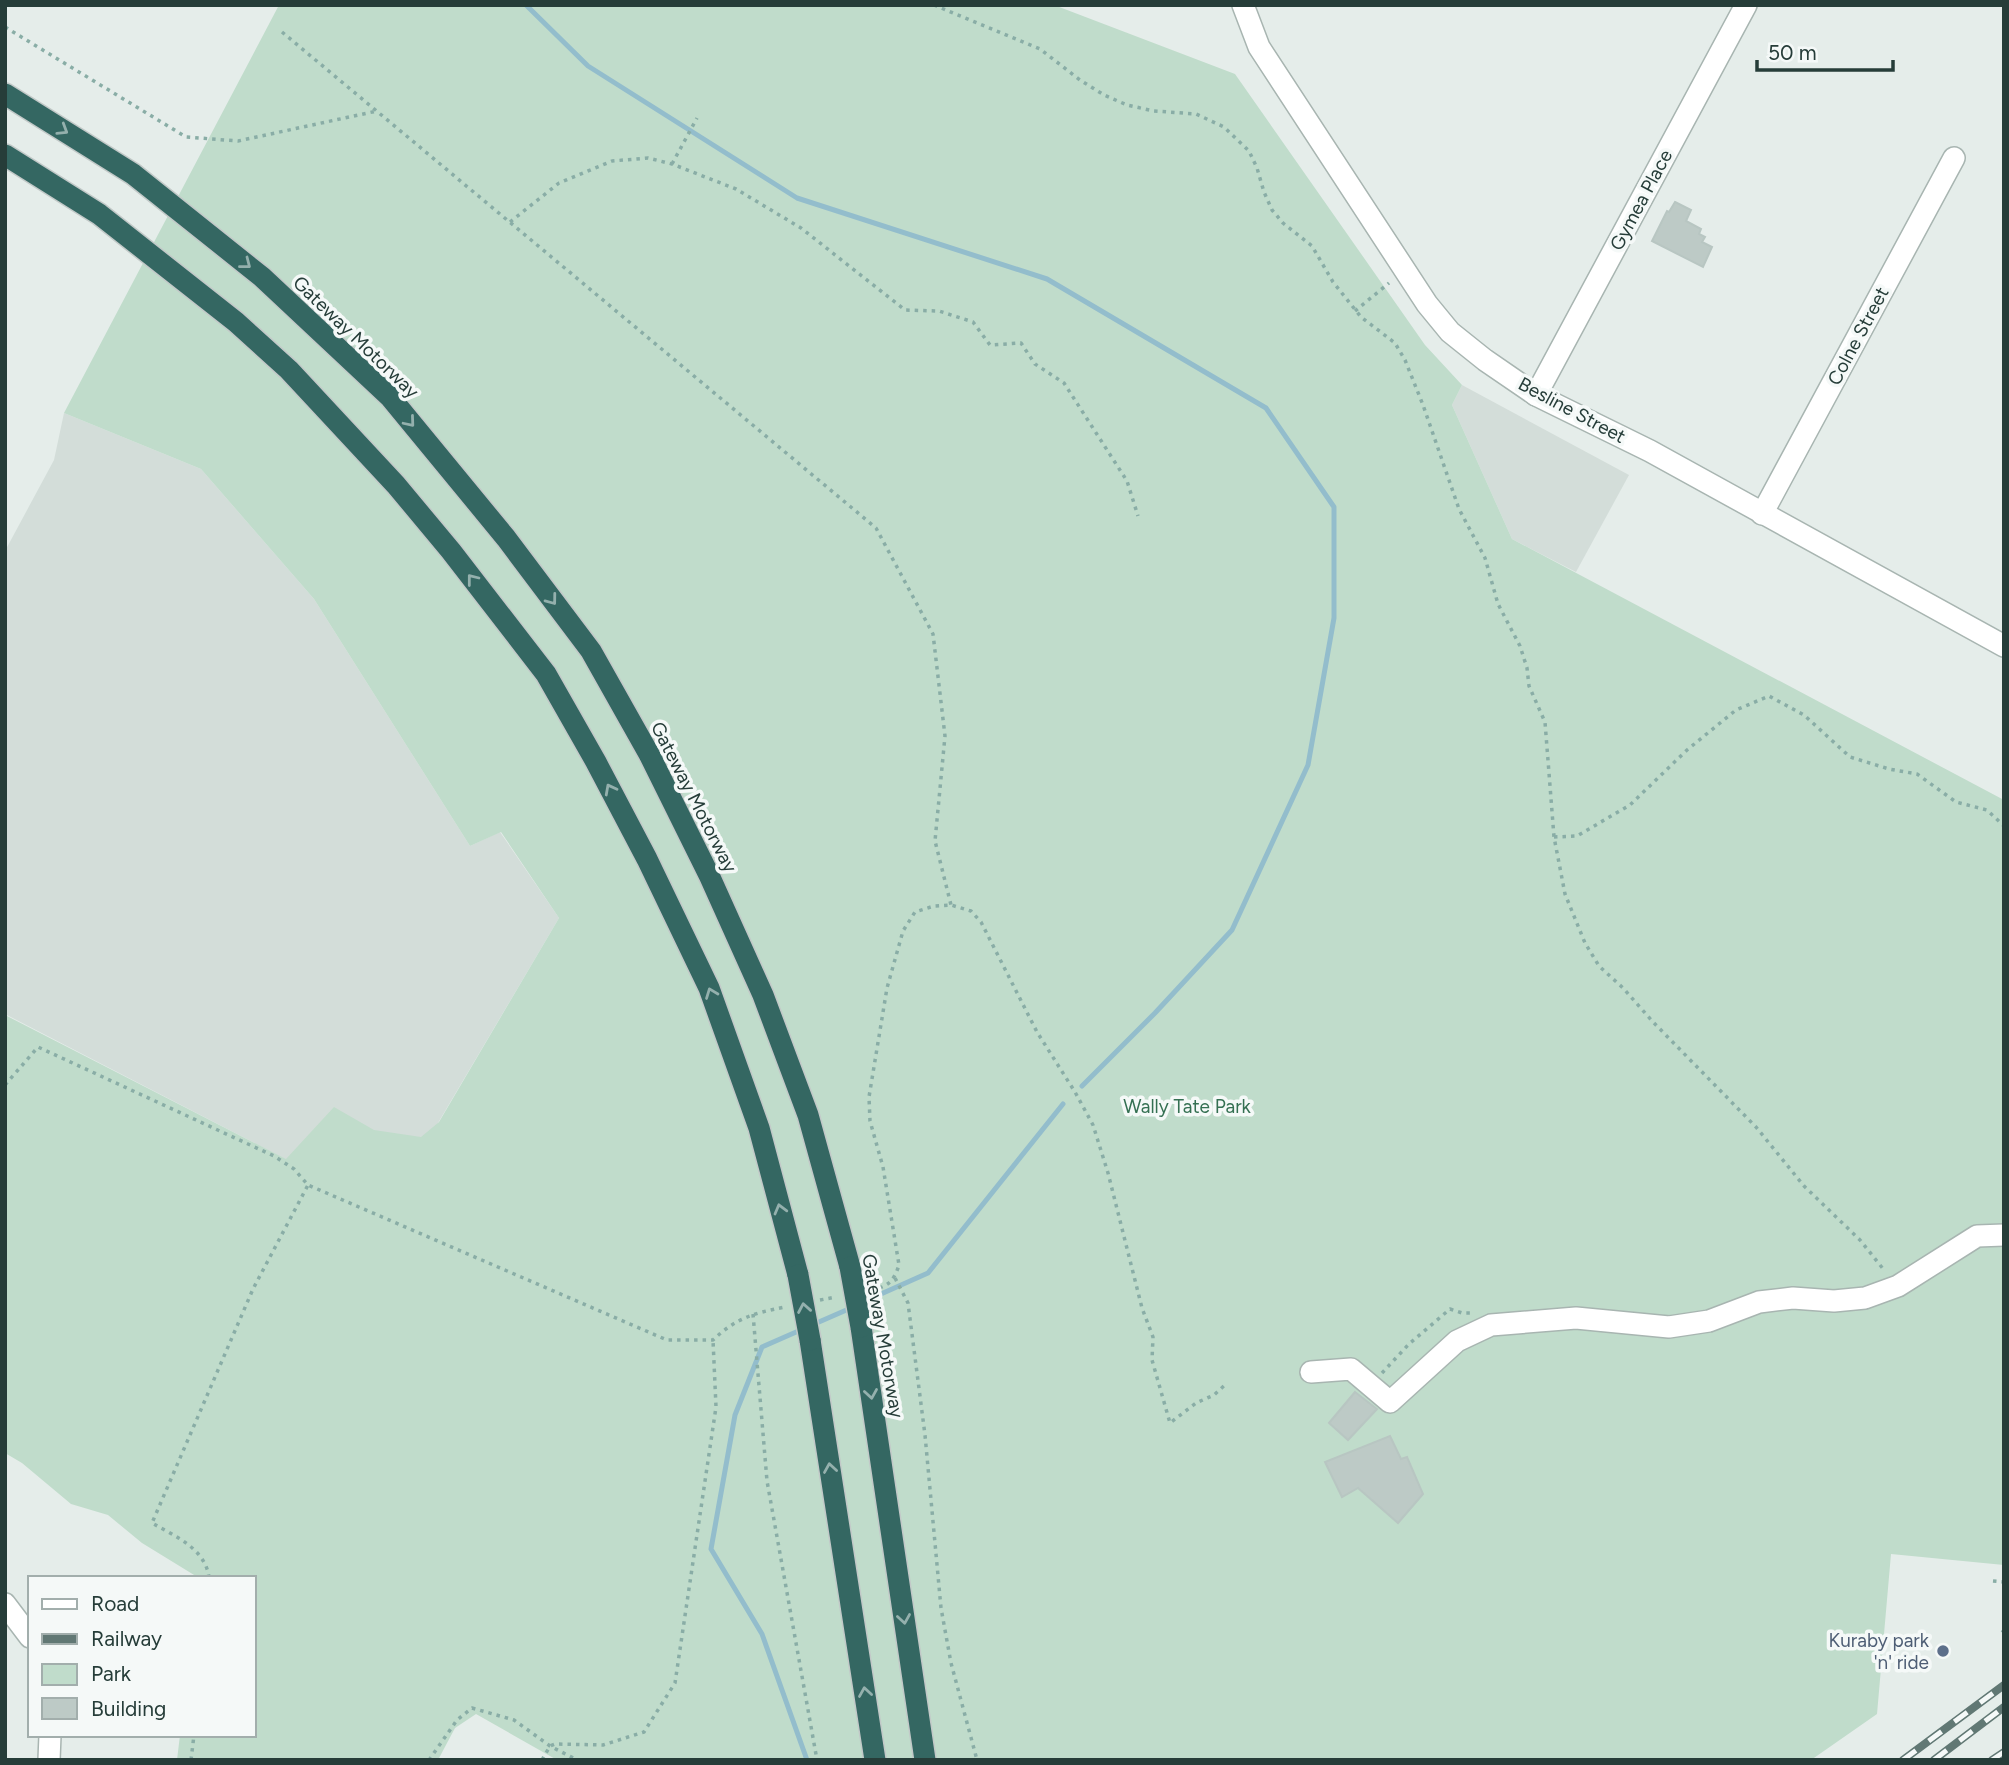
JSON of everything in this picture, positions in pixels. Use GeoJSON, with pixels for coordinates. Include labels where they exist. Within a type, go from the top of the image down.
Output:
{"type":"FeatureCollection","features":[{"type":"Feature","properties":{"kind":"highway","name":"Gateway Motorway"},"geometry":{"type":"LineString","coordinates":[[5,94],[133,174],[262,277],[390,397],[506,538],[590,651],[649,754],[709,875],[763,995],[808,1115],[850,1267],[925,1760]]}},
{"type":"Feature","properties":{"kind":"highway"},"geometry":{"type":"LineString","coordinates":[[5,155],[99,214],[236,322],[289,370],[396,485],[451,551],[546,674],[596,762],[709,988],[759,1128],[798,1275],[810,1340],[875,1760]]}},
{"type":"Feature","properties":{"kind":"street","name":"Besline Street"},"geometry":{"type":"LineString","coordinates":[[1243,5],[1259,47],[1427,304],[1450,332],[1536,395],[1650,451],[2004,646]]}},
{"type":"Feature","properties":{"kind":"street","name":"Gymea Place"},"geometry":{"type":"LineString","coordinates":[[1536,395],[1746,5]]}},
{"type":"Feature","properties":{"kind":"street","name":"Colne Street"},"geometry":{"type":"LineString","coordinates":[[1762,514],[1954,158]]}},
{"type":"Feature","properties":{"kind":"street"},"geometry":{"type":"LineString","coordinates":[[1311,1372],[1350,1369],[1390,1402],[1457,1341],[1490,1325],[1576,1318],[1669,1327],[1709,1321],[1759,1302],[1793,1298],[1834,1301],[1865,1298],[1898,1286],[1977,1236],[2004,1235]]}},
{"type":"Feature","properties":{"kind":"street"},"geometry":{"type":"LineString","coordinates":[[5,1604],[28,1634]]}},
{"type":"Feature","properties":{"kind":"street"},"geometry":{"type":"LineString","coordinates":[[48,1760],[50,1737]]}},
{"type":"Feature","properties":{"kind":"path"},"geometry":{"type":"LineString","coordinates":[[934,5],[1041,49],[1080,80],[1127,105],[1154,111],[1196,114],[1224,127],[1249,151],[1272,210],[1283,223],[1312,246],[1333,282],[1355,311],[1387,335],[1405,360],[1459,509],[1485,558],[1498,604],[1520,646],[1529,686],[1545,722],[1554,837],[1565,894],[1585,943],[1600,966],[1756,1127],[1804,1185],[1860,1240],[1898,1286]]}},
{"type":"Feature","properties":{"kind":"path"},"geometry":{"type":"LineString","coordinates":[[5,27],[186,137],[238,141],[377,111]]}},
{"type":"Feature","properties":{"kind":"path"},"geometry":{"type":"LineString","coordinates":[[282,32],[876,528],[933,634],[945,736],[935,841],[951,905]]}},
{"type":"Feature","properties":{"kind":"path"},"geometry":{"type":"LineString","coordinates":[[672,164],[697,118]]}},
{"type":"Feature","properties":{"kind":"path"},"geometry":{"type":"LineString","coordinates":[[510,222],[559,183],[612,161],[648,158],[672,164],[736,189],[801,228],[905,310],[939,311],[973,322],[990,345],[1021,343],[1035,364],[1064,383],[1127,481],[1138,516]]}},
{"type":"Feature","properties":{"kind":"path"},"geometry":{"type":"LineString","coordinates":[[1355,311],[1405,271]]}},
{"type":"Feature","properties":{"kind":"path"},"geometry":{"type":"LineString","coordinates":[[1554,837],[1577,836],[1630,805],[1687,750],[1735,710],[1769,696],[1804,715],[1850,757],[1917,774],[1956,802],[1987,810],[2004,826]]}},
{"type":"Feature","properties":{"kind":"path"},"geometry":{"type":"LineString","coordinates":[[871,1290],[884,1287],[895,1278],[899,1265],[883,1167],[870,1121],[869,1097],[887,988],[903,931],[915,912],[934,906],[951,905],[971,911],[981,922],[1037,1032],[1093,1125],[1142,1308],[1153,1337],[1152,1360],[1170,1423],[1196,1403],[1214,1395],[1226,1384]]}},
{"type":"Feature","properties":{"kind":"path"},"geometry":{"type":"LineString","coordinates":[[5,1085],[38,1047],[274,1156],[293,1169],[308,1185],[667,1340],[713,1340],[728,1325],[753,1314],[792,1306]]}},
{"type":"Feature","properties":{"kind":"path"},"geometry":{"type":"LineString","coordinates":[[209,1576],[207,1563],[185,1542],[152,1523],[253,1289],[308,1185]]}},
{"type":"Feature","properties":{"kind":"path"},"geometry":{"type":"LineString","coordinates":[[895,1278],[908,1303],[925,1435],[941,1608],[951,1663],[977,1760]]}},
{"type":"Feature","properties":{"kind":"path"},"geometry":{"type":"LineString","coordinates":[[818,1300],[845,1295]]}},
{"type":"Feature","properties":{"kind":"path"},"geometry":{"type":"LineString","coordinates":[[1370,1385],[1409,1343],[1450,1309],[1472,1313]]}},
{"type":"Feature","properties":{"kind":"path"},"geometry":{"type":"LineString","coordinates":[[753,1314],[767,1481],[817,1760]]}},
{"type":"Feature","properties":{"kind":"path"},"geometry":{"type":"LineString","coordinates":[[542,1760],[550,1746],[555,1744],[603,1745],[644,1732],[675,1683],[716,1407],[713,1340]]}},
{"type":"Feature","properties":{"kind":"path"},"geometry":{"type":"LineString","coordinates":[[1993,1581],[2004,1582]]}},
{"type":"Feature","properties":{"kind":"path"},"geometry":{"type":"LineString","coordinates":[[429,1760],[457,1720],[472,1708],[514,1720],[550,1746],[577,1760]]}},
{"type":"Feature","properties":{"kind":"path"},"geometry":{"type":"LineString","coordinates":[[191,1760],[194,1737]]}},
{"type":"Feature","properties":{"kind":"shaded area"},"geometry":{"type":"Polygon","coordinates":[[[1462,385],[1629,475],[1576,572],[1512,539],[1452,405],[1462,385]]]}},
{"type":"Feature","properties":{"kind":"shaded area"},"geometry":{"type":"Polygon","coordinates":[[[64,413],[201,469],[314,599],[470,846],[500,832],[559,918],[386,1211],[5,1014],[5,551],[54,460],[64,413]]]}},
{"type":"Feature","properties":{"kind":"green space","name":"Wally Tate Park"},"geometry":{"type":"Polygon","coordinates":[[[279,5],[1054,5],[1235,74],[1425,345],[1462,385],[1452,405],[1512,539],[2004,800],[2004,1565],[1891,1554],[1877,1714],[1811,1760],[557,1760],[476,1714],[455,1728],[438,1760],[177,1760],[180,1737],[256,1737],[256,1576],[196,1576],[142,1543],[108,1515],[71,1504],[22,1463],[5,1453],[5,1015],[286,1159],[334,1107],[374,1130],[421,1137],[439,1122],[559,918],[501,832],[470,846],[314,599],[201,469],[64,413],[279,5]]]}},
{"type":"Feature","properties":{"kind":"building"},"geometry":{"type":"Polygon","coordinates":[[[1675,202],[1691,210],[1686,221],[1701,229],[1699,234],[1705,237],[1702,242],[1712,247],[1703,267],[1652,241],[1667,211],[1669,212],[1675,202]]]}},
{"type":"Feature","properties":{"kind":"building"},"geometry":{"type":"Polygon","coordinates":[[[1355,1392],[1377,1409],[1348,1440],[1329,1423],[1355,1392]]]}},
{"type":"Feature","properties":{"kind":"building"},"geometry":{"type":"Polygon","coordinates":[[[1390,1436],[1401,1459],[1407,1457],[1423,1494],[1398,1523],[1358,1488],[1342,1497],[1325,1462],[1390,1436]]]}},
{"type":"Feature","properties":{"kind":"waterway"},"geometry":{"type":"LineString","coordinates":[[526,5],[588,66],[797,198],[1047,279],[1266,408],[1334,507],[1334,618],[1308,765],[1232,930],[1082,1086]]}},
{"type":"Feature","properties":{"kind":"waterway"},"geometry":{"type":"LineString","coordinates":[[863,1302],[928,1273],[1063,1104]]}},
{"type":"Feature","properties":{"kind":"waterway"},"geometry":{"type":"LineString","coordinates":[[812,1325],[851,1308]]}},
{"type":"Feature","properties":{"kind":"waterway"},"geometry":{"type":"LineString","coordinates":[[803,1329],[762,1347],[735,1415],[711,1549],[762,1634],[807,1760]]}},
{"type":"Feature","properties":{"kind":"railway"},"geometry":{"type":"LineString","coordinates":[[1903,1760],[2004,1685]]}},
{"type":"Feature","properties":{"kind":"railway"},"geometry":{"type":"LineString","coordinates":[[1934,1760],[2004,1707]]}},
{"type":"Feature","properties":{"kind":"railway"},"geometry":{"type":"LineString","coordinates":[[1992,1760],[2004,1752]]}},
{"type":"Feature","properties":{"kind":"place","name":"Kuraby park 'n' ride"},"geometry":{"type":"Point","coordinates":[1943,1651]}}]}
